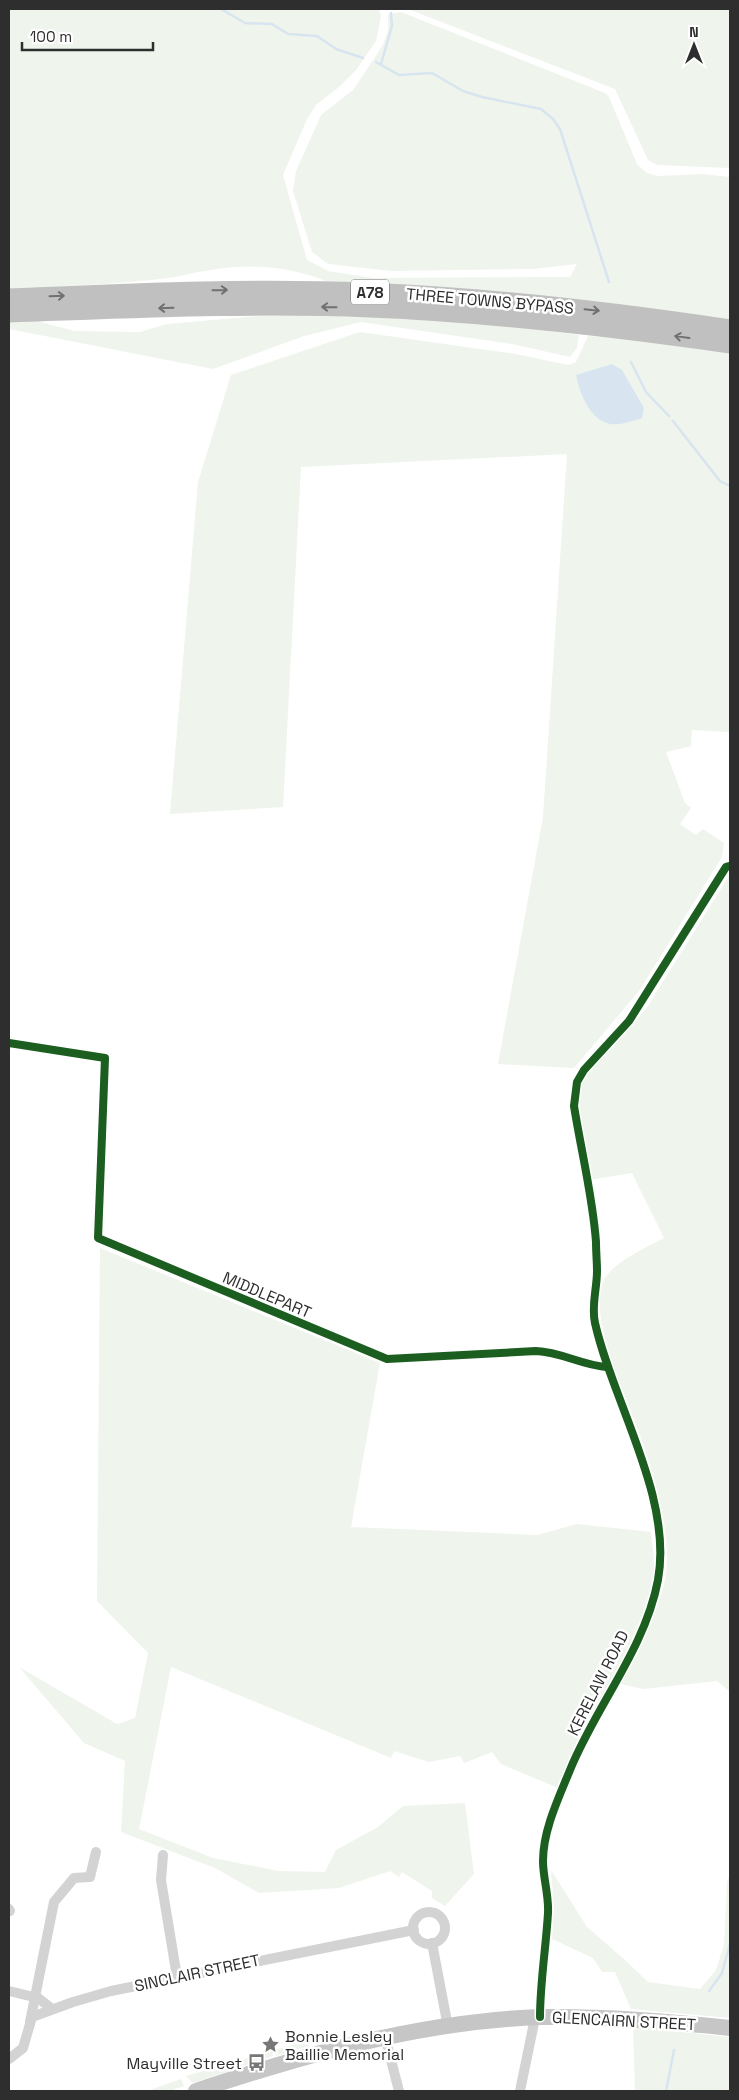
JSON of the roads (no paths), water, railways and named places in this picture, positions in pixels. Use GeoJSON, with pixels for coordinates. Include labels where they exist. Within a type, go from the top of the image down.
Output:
{"type":"FeatureCollection","features":[{"type":"Feature","properties":{"kind":"highway","name":"THREE TOWNS BYPASS"},"geometry":{"type":"LineString","coordinates":[[9,298],[248,290],[366,292],[545,305],[635,315],[730,329]]}},
{"type":"Feature","properties":{"kind":"highway","name":"THREE TOWNS BYPASS"},"geometry":{"type":"LineString","coordinates":[[9,314],[248,305],[369,308],[544,320],[730,344]]}},
{"type":"Feature","properties":{"kind":"main road","name":"GLENCAIRN STREET"},"geometry":{"type":"LineString","coordinates":[[196,2091],[312,2054],[385,2037],[448,2026],[537,2018],[634,2019],[730,2028]]}},
{"type":"Feature","properties":{"kind":"street","name":"KERELAW ROAD"},"geometry":{"type":"LineString","coordinates":[[520,2091],[537,2018],[548,1909],[543,1862],[545,1843],[571,1767],[607,1701],[645,1620],[658,1580],[660,1558],[657,1513],[642,1459],[606,1366],[593,1310],[597,1272],[596,1240],[574,1106],[577,1082],[584,1070],[629,1021],[726,867],[730,866]]}},
{"type":"Feature","properties":{"kind":"street","name":"MIDDLEPART"},"geometry":{"type":"LineString","coordinates":[[9,1043],[105,1058],[98,1238],[387,1359],[536,1351],[552,1352],[588,1365],[606,1366]]}},
{"type":"Feature","properties":{"kind":"street"},"geometry":{"type":"LineString","coordinates":[[9,2059],[23,2048],[54,1902],[74,1878],[90,1876],[96,1852]]}},
{"type":"Feature","properties":{"kind":"street"},"geometry":{"type":"LineString","coordinates":[[162,1855],[161,1880],[177,1977]]}},
{"type":"Feature","properties":{"kind":"street"},"geometry":{"type":"LineString","coordinates":[[432,1912],[440,1916],[444,1930],[440,1939],[432,1943],[418,1939],[414,1930],[414,1924],[421,1914],[432,1912]]}},
{"type":"Feature","properties":{"kind":"street","name":"SINCLAIR STREET"},"geometry":{"type":"LineString","coordinates":[[30,2022],[36,2015],[91,1996],[414,1930]]}},
{"type":"Feature","properties":{"kind":"street"},"geometry":{"type":"LineString","coordinates":[[432,1943],[448,2026]]}},
{"type":"Feature","properties":{"kind":"street"},"geometry":{"type":"LineString","coordinates":[[9,1991],[34,1997],[52,2009]]}},
{"type":"Feature","properties":{"kind":"street"},"geometry":{"type":"LineString","coordinates":[[385,2037],[399,2091]]}},
{"type":"Feature","properties":{"kind":"waterway"},"geometry":{"type":"LineString","coordinates":[[221,9],[245,23],[272,24],[288,34],[317,36],[336,49],[363,58]]}},
{"type":"Feature","properties":{"kind":"waterway"},"geometry":{"type":"LineString","coordinates":[[381,64],[392,26],[391,13]]}},
{"type":"Feature","properties":{"kind":"waterway"},"geometry":{"type":"LineString","coordinates":[[376,62],[399,75],[432,73],[463,91],[482,97],[541,109],[553,119],[560,129],[609,282]]}},
{"type":"Feature","properties":{"kind":"waterway"},"geometry":{"type":"LineString","coordinates":[[631,362],[646,392],[669,416]]}},
{"type":"Feature","properties":{"kind":"waterway"},"geometry":{"type":"LineString","coordinates":[[673,421],[720,481],[730,486]]}},
{"type":"Feature","properties":{"kind":"waterway"},"geometry":{"type":"LineString","coordinates":[[709,1991],[722,1973],[730,1944]]}},
{"type":"Feature","properties":{"kind":"waterway"},"geometry":{"type":"LineString","coordinates":[[666,2091],[674,2050]]}},
{"type":"Feature","properties":{"kind":"place","name":"Bonnie Lesley Baillie Memorial"},"geometry":{"type":"Point","coordinates":[271,2045]}},
{"type":"Feature","properties":{"kind":"place","name":"Mayville Street"},"geometry":{"type":"Point","coordinates":[256,2063]}}]}
